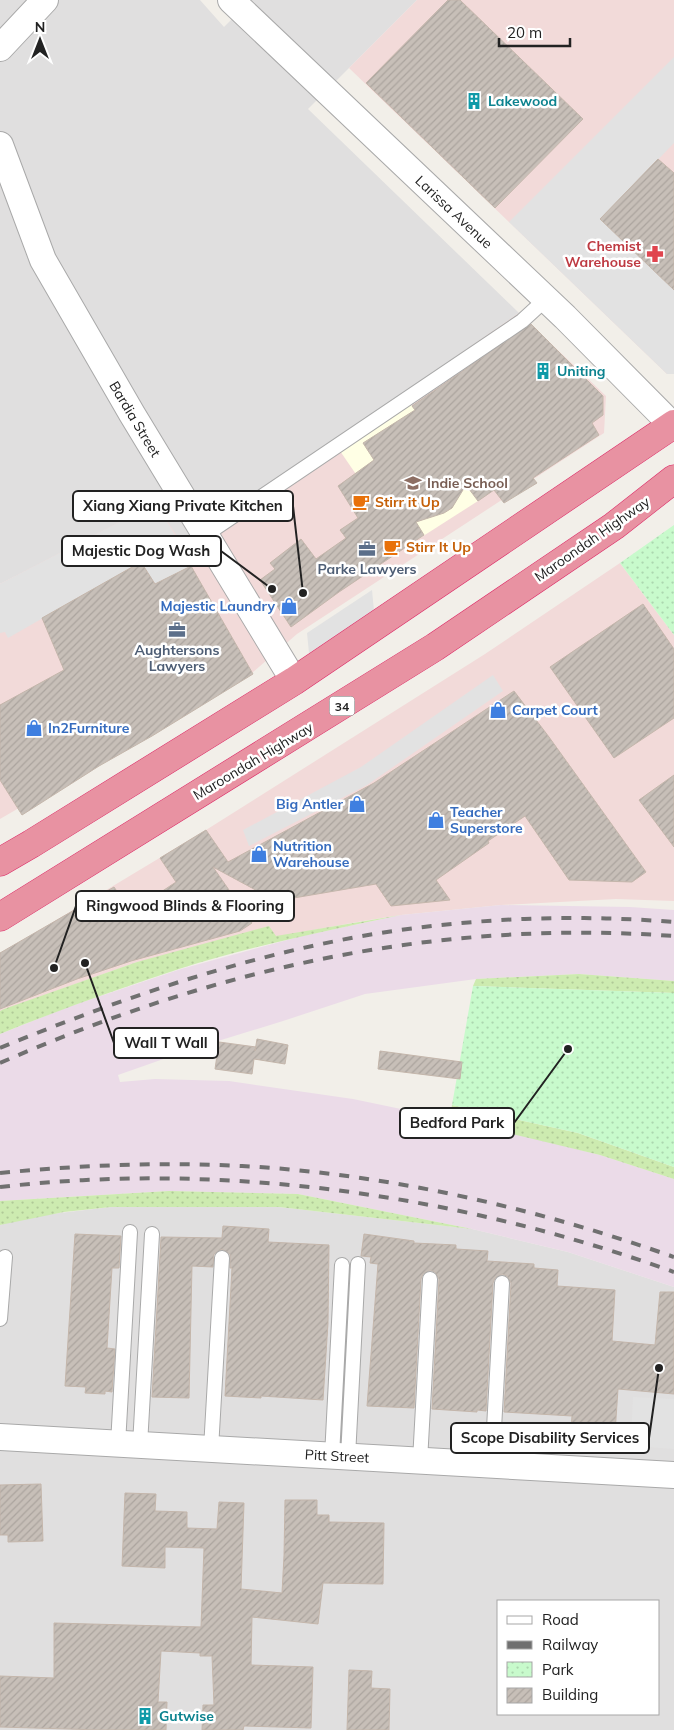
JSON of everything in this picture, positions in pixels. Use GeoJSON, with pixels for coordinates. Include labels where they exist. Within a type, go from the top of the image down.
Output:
{"type":"FeatureCollection","features":[{"type":"Feature","properties":{"kind":"highway"},"geometry":{"type":"LineString","coordinates":[[0,862],[294,681],[673,425]]}},
{"type":"Feature","properties":{"kind":"highway","name":"Maroondah Highway"},"geometry":{"type":"LineString","coordinates":[[0,916],[435,647],[614,526],[674,479]]}},
{"type":"Feature","properties":{"kind":"street"},"geometry":{"type":"LineString","coordinates":[[0,48],[45,0]]}},
{"type":"Feature","properties":{"kind":"street","name":"Larissa Avenue"},"geometry":{"type":"LineString","coordinates":[[231,0],[546,299],[673,425]]}},
{"type":"Feature","properties":{"kind":"street","name":"Bardia Street"},"geometry":{"type":"LineString","coordinates":[[0,145],[42,260],[132,414],[294,681]]}},
{"type":"Feature","properties":{"kind":"street","name":"Pitt Street"},"geometry":{"type":"LineString","coordinates":[[0,1436],[674,1475]]}},
{"type":"Feature","properties":{"kind":"lane"},"geometry":{"type":"LineString","coordinates":[[205,535],[522,321],[546,299]]}},
{"type":"Feature","properties":{"kind":"lane"},"geometry":{"type":"LineString","coordinates":[[129,1444],[130,1232]]}},
{"type":"Feature","properties":{"kind":"lane"},"geometry":{"type":"LineString","coordinates":[[129,1444],[152,1234]]}},
{"type":"Feature","properties":{"kind":"lane"},"geometry":{"type":"LineString","coordinates":[[0,1319],[5,1257]]}},
{"type":"Feature","properties":{"kind":"lane"},"geometry":{"type":"LineString","coordinates":[[211,1449],[222,1258]]}},
{"type":"Feature","properties":{"kind":"lane"},"geometry":{"type":"LineString","coordinates":[[340,1456],[358,1264]]}},
{"type":"Feature","properties":{"kind":"lane"},"geometry":{"type":"LineString","coordinates":[[340,1456],[342,1265]]}},
{"type":"Feature","properties":{"kind":"lane"},"geometry":{"type":"LineString","coordinates":[[420,1461],[430,1279]]}},
{"type":"Feature","properties":{"kind":"lane"},"geometry":{"type":"LineString","coordinates":[[492,1465],[502,1282]]}},
{"type":"Feature","properties":{"kind":"shaded area"},"geometry":{"type":"Polygon","coordinates":[[[0,0],[200,0],[224,27],[251,0],[417,0],[308,109],[519,313],[214,523],[181,543],[58,555],[0,584],[0,0]]]}},
{"type":"Feature","properties":{"kind":"shaded area"},"geometry":{"type":"Polygon","coordinates":[[[417,0],[674,0],[674,374],[667,374],[349,68],[417,0]]]}},
{"type":"Feature","properties":{"kind":"shaded area"},"geometry":{"type":"Polygon","coordinates":[[[674,57],[674,143],[601,219],[674,289],[674,374],[667,374],[509,222],[674,57]]]}},
{"type":"Feature","properties":{"kind":"shaded area"},"geometry":{"type":"Polygon","coordinates":[[[519,313],[606,396],[604,433],[297,634],[253,672],[0,819],[0,584],[156,503],[181,543],[214,523],[519,313]]]}},
{"type":"Feature","properties":{"kind":"shaded area","name":"Indie School"},"geometry":{"type":"Polygon","coordinates":[[[410,403],[478,501],[406,547],[340,451],[410,403]]]}},
{"type":"Feature","properties":{"kind":"shaded area"},"geometry":{"type":"Polygon","coordinates":[[[156,503],[193,565],[155,584],[141,562],[8,638],[5,632],[0,633],[0,584],[156,503]]]}},
{"type":"Feature","properties":{"kind":"shaded area"},"geometry":{"type":"Polygon","coordinates":[[[620,563],[674,635],[674,901],[616,899],[501,905],[401,915],[363,921],[137,962],[0,1011],[0,954],[206,830],[485,654],[620,563]]]}},
{"type":"Feature","properties":{"kind":"shaded area"},"geometry":{"type":"Polygon","coordinates":[[[372,590],[374,611],[309,653],[307,633],[372,590]]]}},
{"type":"Feature","properties":{"kind":"shaded area"},"geometry":{"type":"Polygon","coordinates":[[[493,675],[503,691],[367,785],[249,846],[243,830],[361,767],[493,675]]]}},
{"type":"Feature","properties":{"kind":"shaded area"},"geometry":{"type":"Polygon","coordinates":[[[501,905],[630,907],[674,910],[674,981],[579,974],[476,979],[365,994],[192,1049],[118,1075],[120,1082],[155,1079],[229,1081],[353,1099],[497,1129],[600,1155],[674,1179],[674,1287],[568,1252],[472,1229],[298,1194],[169,1191],[0,1201],[0,1034],[68,1007],[181,969],[302,936],[401,915],[501,905]]]}},
{"type":"Feature","properties":{"kind":"shaded area"},"geometry":{"type":"Polygon","coordinates":[[[111,1207],[279,1207],[472,1229],[568,1252],[674,1287],[674,1730],[0,1730],[0,1225],[26,1217],[111,1207]]]}},
{"type":"Feature","properties":{"kind":"shaded area"},"geometry":{"type":"Polygon","coordinates":[[[633,1397],[674,1399],[674,1449],[647,1447],[647,1441],[631,1440],[633,1397]]]}},
{"type":"Feature","properties":{"kind":"green space"},"geometry":{"type":"Polygon","coordinates":[[[674,525],[674,635],[620,563],[674,525]]]}},
{"type":"Feature","properties":{"kind":"green space"},"geometry":{"type":"Polygon","coordinates":[[[401,915],[289,939],[179,969],[111,992],[0,1034],[0,1011],[137,962],[269,926],[276,936],[401,915]]]}},
{"type":"Feature","properties":{"kind":"green space"},"geometry":{"type":"Polygon","coordinates":[[[579,974],[674,981],[674,993],[473,986],[476,979],[579,974]]]}},
{"type":"Feature","properties":{"kind":"green space"},"geometry":{"type":"Polygon","coordinates":[[[473,986],[674,993],[674,1167],[578,1133],[452,1105],[473,986]]]}},
{"type":"Feature","properties":{"kind":"green space"},"geometry":{"type":"Polygon","coordinates":[[[452,1105],[578,1133],[674,1167],[674,1179],[600,1155],[450,1119],[452,1105]]]}},
{"type":"Feature","properties":{"kind":"green space"},"geometry":{"type":"Polygon","coordinates":[[[169,1191],[298,1194],[472,1229],[279,1207],[111,1207],[64,1212],[0,1225],[0,1201],[169,1191]]]}},
{"type":"Feature","properties":{"kind":"building","name":"Lakewood"},"geometry":{"type":"Polygon","coordinates":[[[448,0],[460,0],[583,119],[495,208],[366,83],[448,0]]]}},
{"type":"Feature","properties":{"kind":"building","name":"Chemist Warehouse"},"geometry":{"type":"Polygon","coordinates":[[[658,159],[674,173],[674,290],[600,219],[658,159]]]}},
{"type":"Feature","properties":{"kind":"building"},"geometry":{"type":"Polygon","coordinates":[[[531,324],[603,396],[603,415],[592,423],[599,435],[533,478],[537,483],[504,503],[494,490],[478,501],[466,485],[452,508],[444,513],[416,522],[424,535],[291,627],[260,580],[275,569],[270,563],[301,539],[316,559],[346,538],[340,530],[358,518],[338,486],[374,460],[363,443],[415,410],[412,406],[531,324]]]}},
{"type":"Feature","properties":{"kind":"building"},"geometry":{"type":"Polygon","coordinates":[[[141,562],[155,584],[191,566],[253,674],[99,766],[22,815],[0,780],[0,705],[64,670],[42,618],[141,562]]]}},
{"type":"Feature","properties":{"kind":"building"},"geometry":{"type":"Polygon","coordinates":[[[643,604],[674,649],[674,718],[614,758],[550,667],[643,604]]]}},
{"type":"Feature","properties":{"kind":"building"},"geometry":{"type":"Polygon","coordinates":[[[514,691],[646,872],[632,882],[569,880],[525,816],[436,880],[450,900],[391,906],[376,884],[276,901],[213,867],[252,923],[240,931],[131,961],[77,979],[0,1009],[0,953],[114,887],[131,912],[176,882],[160,858],[206,830],[228,862],[374,783],[514,691]]]}},
{"type":"Feature","properties":{"kind":"building"},"geometry":{"type":"Polygon","coordinates":[[[674,775],[674,847],[639,800],[674,775]]]}},
{"type":"Feature","properties":{"kind":"building"},"geometry":{"type":"Polygon","coordinates":[[[257,1039],[288,1045],[285,1064],[254,1059],[252,1074],[215,1069],[219,1042],[256,1047],[257,1039]]]}},
{"type":"Feature","properties":{"kind":"building"},"geometry":{"type":"Polygon","coordinates":[[[380,1051],[462,1062],[460,1079],[378,1069],[380,1051]]]}},
{"type":"Feature","properties":{"kind":"building"},"geometry":{"type":"Polygon","coordinates":[[[223,1226],[269,1229],[268,1242],[329,1245],[328,1323],[323,1400],[225,1396],[232,1268],[230,1268],[230,1254],[222,1249],[214,1254],[213,1267],[192,1266],[189,1398],[152,1397],[161,1237],[222,1238],[223,1226]]]}},
{"type":"Feature","properties":{"kind":"building"},"geometry":{"type":"Polygon","coordinates":[[[75,1234],[121,1236],[119,1268],[112,1268],[107,1348],[115,1349],[112,1392],[105,1391],[105,1394],[85,1393],[86,1387],[65,1386],[75,1234]]]}},
{"type":"Feature","properties":{"kind":"building"},"geometry":{"type":"Polygon","coordinates":[[[364,1234],[414,1241],[414,1243],[456,1245],[456,1249],[488,1251],[487,1261],[534,1264],[534,1268],[558,1270],[557,1286],[615,1290],[612,1341],[655,1345],[660,1292],[674,1292],[674,1394],[618,1389],[615,1433],[571,1430],[572,1416],[504,1412],[511,1283],[507,1276],[502,1274],[495,1278],[493,1283],[486,1411],[432,1409],[439,1279],[435,1272],[430,1270],[423,1274],[421,1279],[414,1408],[367,1406],[378,1264],[370,1263],[371,1257],[361,1256],[364,1234]]]}},
{"type":"Feature","properties":{"kind":"building"},"geometry":{"type":"Polygon","coordinates":[[[41,1484],[43,1541],[8,1542],[8,1535],[0,1535],[0,1485],[41,1484]]]}},
{"type":"Feature","properties":{"kind":"building"},"geometry":{"type":"Polygon","coordinates":[[[125,1493],[156,1494],[155,1511],[187,1512],[187,1528],[217,1529],[219,1502],[244,1503],[241,1589],[282,1593],[285,1500],[317,1500],[317,1515],[329,1515],[329,1522],[384,1523],[383,1584],[323,1583],[318,1624],[252,1617],[251,1665],[313,1667],[311,1728],[244,1726],[243,1730],[202,1730],[203,1705],[214,1705],[212,1656],[200,1656],[200,1653],[161,1651],[158,1702],[167,1702],[166,1730],[0,1727],[0,1676],[54,1678],[54,1623],[201,1627],[204,1548],[165,1547],[165,1568],[122,1566],[125,1493]]]}},
{"type":"Feature","properties":{"kind":"building"},"geometry":{"type":"Polygon","coordinates":[[[349,1670],[372,1671],[371,1688],[390,1689],[389,1730],[347,1730],[349,1670]]]}},
{"type":"Feature","properties":{"kind":"railway"},"geometry":{"type":"LineString","coordinates":[[0,1048],[90,1013],[181,981],[274,955],[368,935],[482,921],[521,919],[597,918],[674,922]]}},
{"type":"Feature","properties":{"kind":"railway"},"geometry":{"type":"LineString","coordinates":[[0,1063],[82,1030],[163,1001],[246,977],[329,958],[413,944],[499,935],[586,933],[674,936]]}},
{"type":"Feature","properties":{"kind":"railway"},"geometry":{"type":"LineString","coordinates":[[0,1173],[91,1166],[151,1164],[242,1166],[297,1170],[407,1185],[461,1196],[569,1223],[674,1257]]}},
{"type":"Feature","properties":{"kind":"railway"},"geometry":{"type":"LineString","coordinates":[[0,1187],[85,1180],[171,1178],[257,1182],[342,1191],[427,1204],[510,1223],[593,1245],[674,1272]]}},
{"type":"Feature","properties":{"kind":"place","name":"Lakewood"},"geometry":{"type":"Point","coordinates":[474,101]}},
{"type":"Feature","properties":{"kind":"place","name":"Chemist Warehouse"},"geometry":{"type":"Point","coordinates":[655,254]}},
{"type":"Feature","properties":{"kind":"place","name":"Uniting"},"geometry":{"type":"Point","coordinates":[543,371]}},
{"type":"Feature","properties":{"kind":"place","name":"Indie School"},"geometry":{"type":"Point","coordinates":[413,483]}},
{"type":"Feature","properties":{"kind":"place","name":"Stirr it Up"},"geometry":{"type":"Point","coordinates":[361,502]}},
{"type":"Feature","properties":{"kind":"place","name":"Stirr It Up"},"geometry":{"type":"Point","coordinates":[392,547]}},
{"type":"Feature","properties":{"kind":"place","name":"Parke Lawyers"},"geometry":{"type":"Point","coordinates":[367,549]}},
{"type":"Feature","properties":{"kind":"place","name":"Majestic Dog Wash"},"geometry":{"type":"Point","coordinates":[272,589]}},
{"type":"Feature","properties":{"kind":"place","name":"Xiang Xiang Private Kitchen"},"geometry":{"type":"Point","coordinates":[303,593]}},
{"type":"Feature","properties":{"kind":"place","name":"Majestic Laundry"},"geometry":{"type":"Point","coordinates":[289,606]}},
{"type":"Feature","properties":{"kind":"place","name":"Aughtersons Lawyers"},"geometry":{"type":"Point","coordinates":[177,630]}},
{"type":"Feature","properties":{"kind":"place","name":"Carpet Court"},"geometry":{"type":"Point","coordinates":[498,710]}},
{"type":"Feature","properties":{"kind":"place","name":"In2Furniture"},"geometry":{"type":"Point","coordinates":[34,728]}},
{"type":"Feature","properties":{"kind":"place","name":"Big Antler"},"geometry":{"type":"Point","coordinates":[357,804]}},
{"type":"Feature","properties":{"kind":"place","name":"Teacher Superstore"},"geometry":{"type":"Point","coordinates":[436,820]}},
{"type":"Feature","properties":{"kind":"place","name":"Nutrition Warehouse"},"geometry":{"type":"Point","coordinates":[259,854]}},
{"type":"Feature","properties":{"kind":"place","name":"Wall T Wall"},"geometry":{"type":"Point","coordinates":[85,963]}},
{"type":"Feature","properties":{"kind":"place","name":"Ringwood Blinds & Flooring"},"geometry":{"type":"Point","coordinates":[54,968]}},
{"type":"Feature","properties":{"kind":"place","name":"Bedford Park"},"geometry":{"type":"Point","coordinates":[568,1049]}},
{"type":"Feature","properties":{"kind":"place","name":"Scope Disability Services"},"geometry":{"type":"Point","coordinates":[659,1368]}},
{"type":"Feature","properties":{"kind":"place","name":"Gutwise"},"geometry":{"type":"Point","coordinates":[145,1716]}}]}
